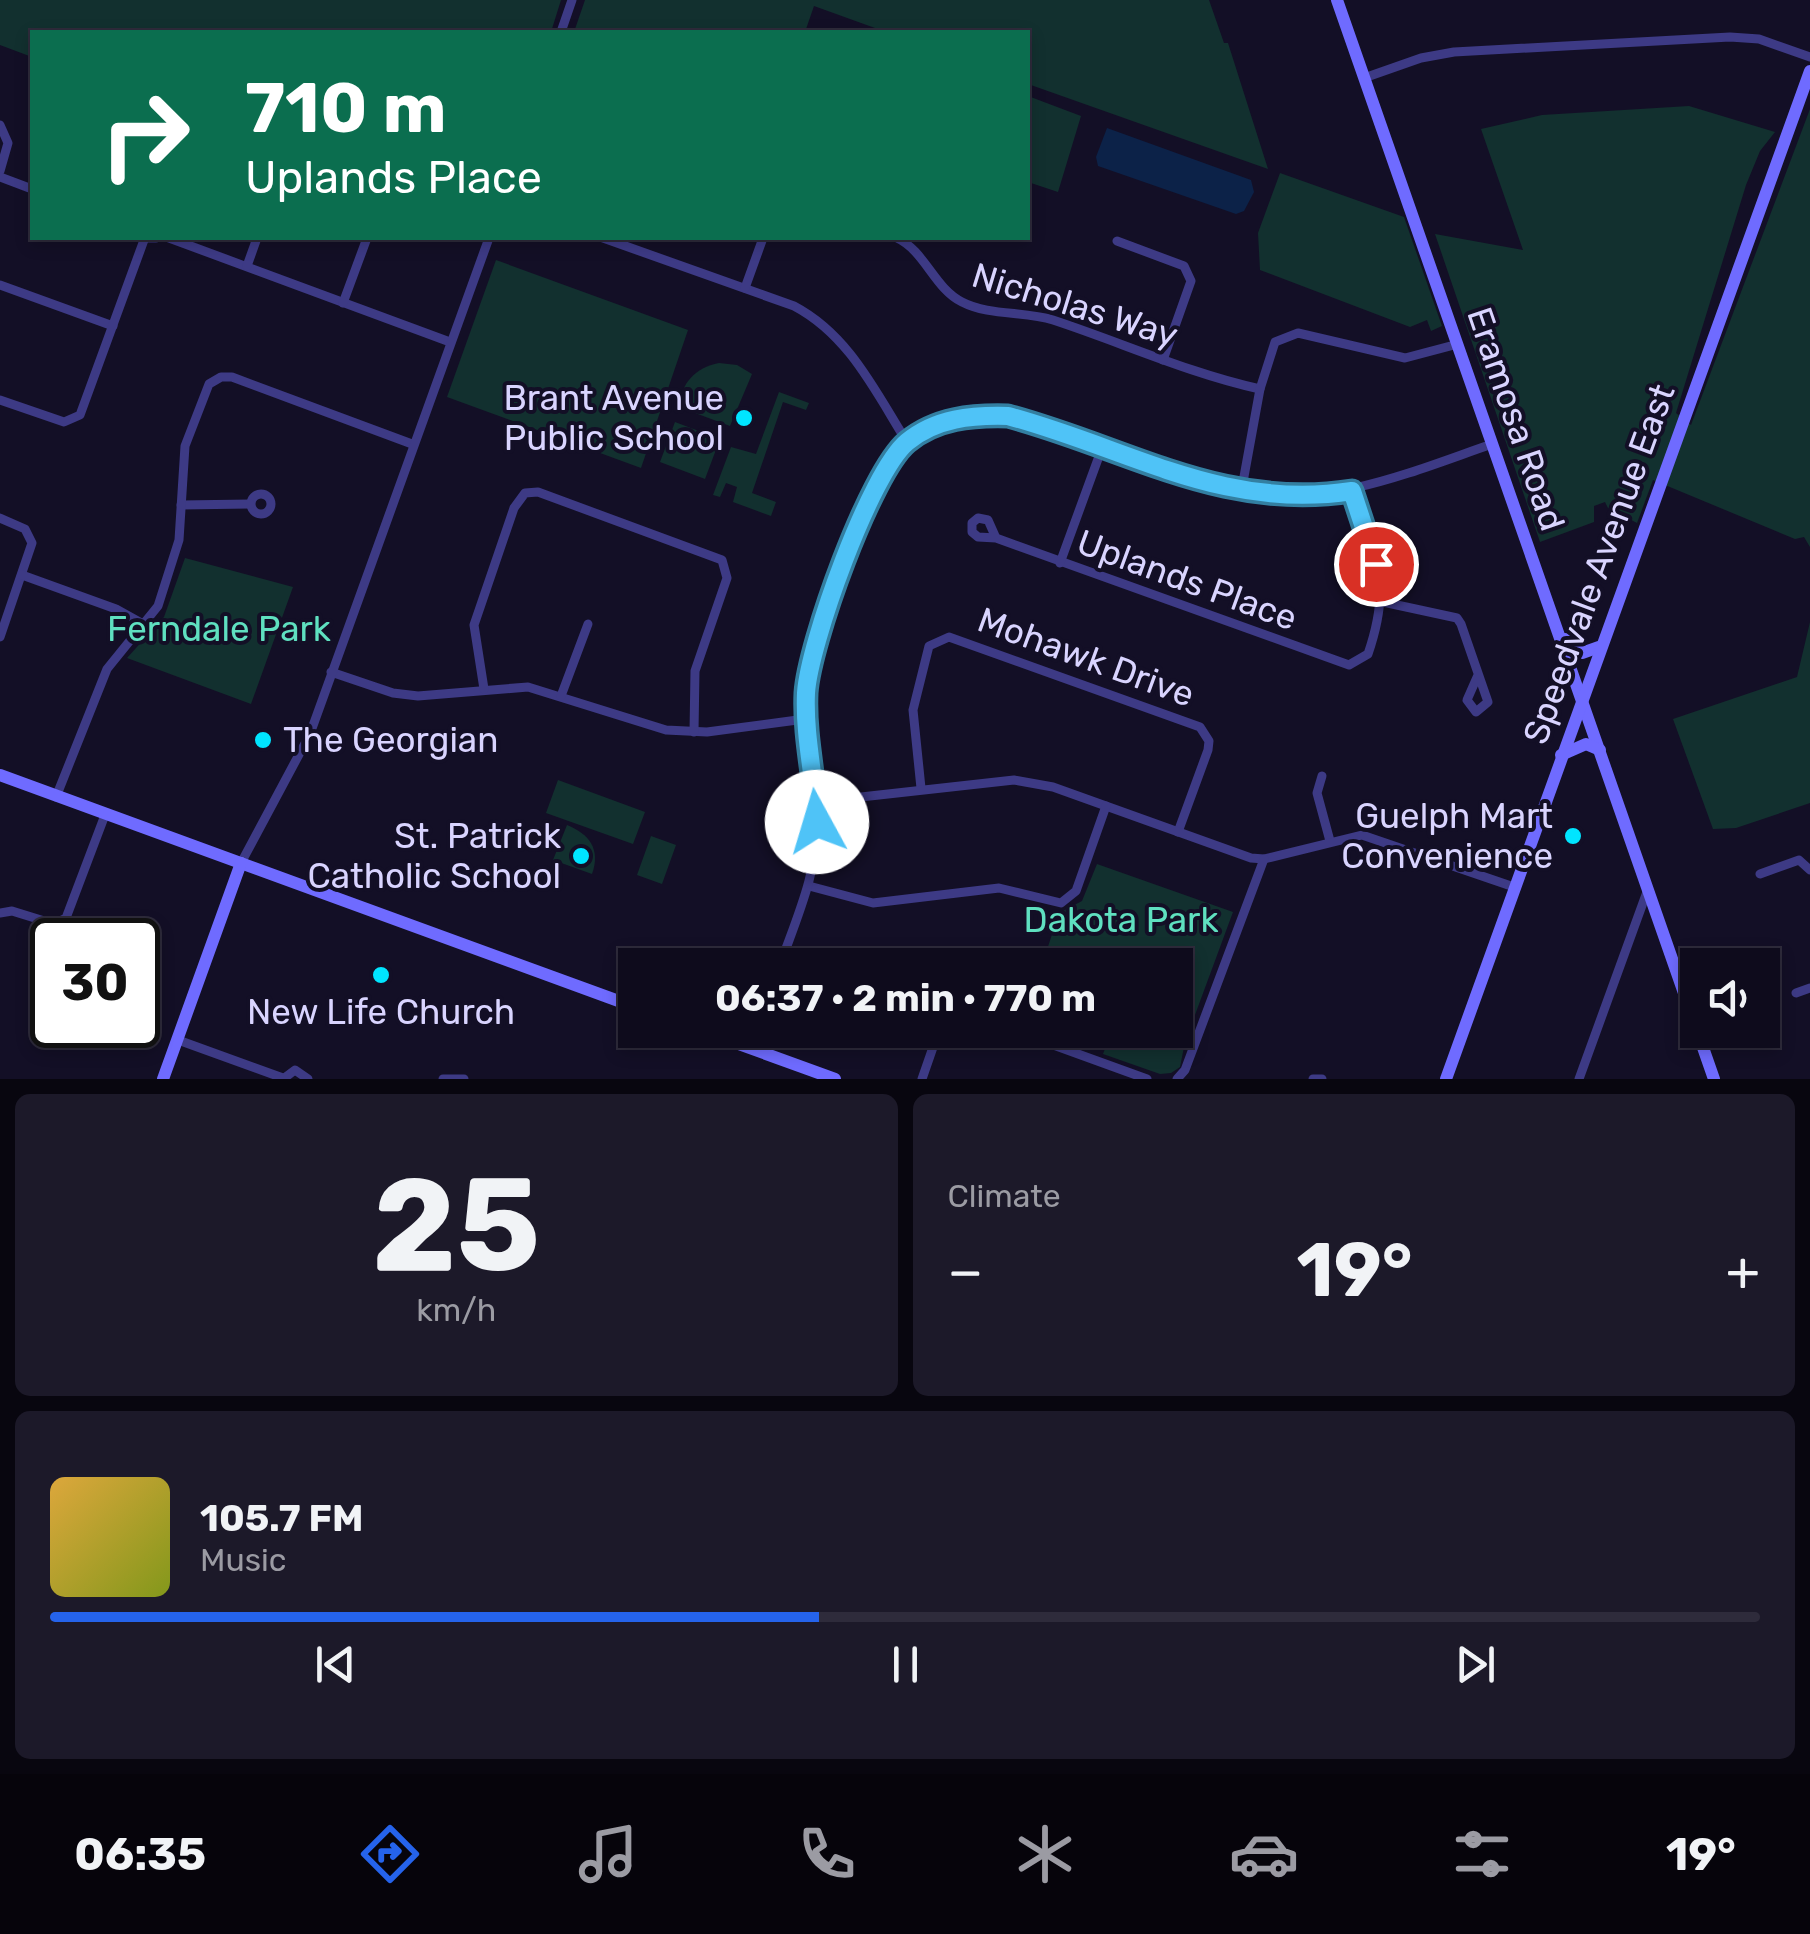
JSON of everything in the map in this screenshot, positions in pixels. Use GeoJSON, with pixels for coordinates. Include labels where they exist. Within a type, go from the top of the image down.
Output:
{"type":"FeatureCollection","features":[{"type":"Feature","properties":{"kind":"main road","name":"Eramosa Road"},"geometry":{"type":"LineString","coordinates":[[1337,0],[1714,1079]]}},
{"type":"Feature","properties":{"kind":"main road","name":"Speedvale Avenue East"},"geometry":{"type":"LineString","coordinates":[[1446,1079],[1581,696],[1810,71]]}},
{"type":"Feature","properties":{"kind":"main road"},"geometry":{"type":"LineString","coordinates":[[1558,628],[1576,650],[1591,652],[1599,647]]}},
{"type":"Feature","properties":{"kind":"main road"},"geometry":{"type":"LineString","coordinates":[[1561,755],[1586,744],[1600,750]]}},
{"type":"Feature","properties":{"kind":"main road"},"geometry":{"type":"LineString","coordinates":[[0,775],[618,1001]]}},
{"type":"Feature","properties":{"kind":"main road"},"geometry":{"type":"LineString","coordinates":[[163,1079],[242,863]]}},
{"type":"Feature","properties":{"kind":"main road"},"geometry":{"type":"LineString","coordinates":[[750,1048],[835,1079]]}},
{"type":"Feature","properties":{"kind":"street"},"geometry":{"type":"LineString","coordinates":[[562,30],[572,0]]}},
{"type":"Feature","properties":{"kind":"street"},"geometry":{"type":"LineString","coordinates":[[1364,78],[1421,58],[1454,52],[1730,37],[1759,39],[1810,57]]}},
{"type":"Feature","properties":{"kind":"street"},"geometry":{"type":"LineString","coordinates":[[0,124],[8,143],[0,174],[30,188]]}},
{"type":"Feature","properties":{"kind":"street"},"geometry":{"type":"LineString","coordinates":[[0,400],[56,420],[77,418],[146,240]]}},
{"type":"Feature","properties":{"kind":"street"},"geometry":{"type":"LineString","coordinates":[[174,240],[450,342]]}},
{"type":"Feature","properties":{"kind":"street"},"geometry":{"type":"LineString","coordinates":[[247,266],[257,240]]}},
{"type":"Feature","properties":{"kind":"street"},"geometry":{"type":"LineString","coordinates":[[342,303],[365,240]]}},
{"type":"Feature","properties":{"kind":"street"},"geometry":{"type":"LineString","coordinates":[[242,863],[297,762],[489,240]]}},
{"type":"Feature","properties":{"kind":"street"},"geometry":{"type":"LineString","coordinates":[[609,240],[794,306],[832,331],[907,442]]}},
{"type":"Feature","properties":{"kind":"street"},"geometry":{"type":"LineString","coordinates":[[746,288],[762,240]]}},
{"type":"Feature","properties":{"kind":"street","name":"Nicholas Way"},"geometry":{"type":"LineString","coordinates":[[899,240],[916,252],[949,294],[966,304],[1050,319],[1163,360],[1260,388]]}},
{"type":"Feature","properties":{"kind":"street"},"geometry":{"type":"LineString","coordinates":[[1117,241],[1184,266],[1190,273],[1191,281],[1163,360]]}},
{"type":"Feature","properties":{"kind":"street"},"geometry":{"type":"LineString","coordinates":[[0,285],[114,326]]}},
{"type":"Feature","properties":{"kind":"street"},"geometry":{"type":"LineString","coordinates":[[1241,492],[1270,353],[1286,335],[1298,333],[1405,358],[1458,344]]}},
{"type":"Feature","properties":{"kind":"street"},"geometry":{"type":"LineString","coordinates":[[56,797],[107,669],[158,606],[173,561],[185,446],[209,384],[221,377],[412,444]]}},
{"type":"Feature","properties":{"kind":"street"},"geometry":{"type":"LineString","coordinates":[[786,948],[809,886],[816,802],[805,719],[814,650],[871,493],[907,442],[944,422],[973,415],[1008,416],[1241,492],[1305,496],[1352,491],[1492,444]]}},
{"type":"Feature","properties":{"kind":"street"},"geometry":{"type":"LineString","coordinates":[[1060,563],[1102,448]]}},
{"type":"Feature","properties":{"kind":"street","name":"Uplands Place"},"geometry":{"type":"LineString","coordinates":[[996,538],[1342,664],[1356,664],[1368,654],[1383,602],[1380,578],[1352,491]]}},
{"type":"Feature","properties":{"kind":"street"},"geometry":{"type":"LineString","coordinates":[[484,690],[474,640],[478,610],[514,508],[525,494],[538,492],[722,560],[726,578],[695,671],[694,732]]}},
{"type":"Feature","properties":{"kind":"street"},"geometry":{"type":"LineString","coordinates":[[181,505],[250,504]]}},
{"type":"Feature","properties":{"kind":"street"},"geometry":{"type":"LineString","coordinates":[[0,518],[20,526],[32,538],[1,634]]}},
{"type":"Feature","properties":{"kind":"street"},"geometry":{"type":"LineString","coordinates":[[22,575],[143,624]]}},
{"type":"Feature","properties":{"kind":"street"},"geometry":{"type":"LineString","coordinates":[[1383,602],[1453,615],[1460,624],[1478,676]]}},
{"type":"Feature","properties":{"kind":"street"},"geometry":{"type":"LineString","coordinates":[[561,696],[588,624]]}},
{"type":"Feature","properties":{"kind":"street","name":"Mohawk Drive"},"geometry":{"type":"LineString","coordinates":[[921,788],[914,691],[929,646],[949,637],[1200,727],[1209,742],[1208,750],[1178,832]]}},
{"type":"Feature","properties":{"kind":"street"},"geometry":{"type":"LineString","coordinates":[[332,672],[392,693],[418,696],[528,687],[646,726],[694,732],[805,719]]}},
{"type":"Feature","properties":{"kind":"street"},"geometry":{"type":"LineString","coordinates":[[1322,776],[1317,793],[1330,841]]}},
{"type":"Feature","properties":{"kind":"street"},"geometry":{"type":"LineString","coordinates":[[816,802],[1014,780],[1053,787],[1264,859],[1330,841],[1375,837],[1514,887]]}},
{"type":"Feature","properties":{"kind":"street"},"geometry":{"type":"LineString","coordinates":[[809,886],[873,903],[999,888],[1060,902],[1076,890],[1106,806]]}},
{"type":"Feature","properties":{"kind":"street"},"geometry":{"type":"LineString","coordinates":[[0,914],[12,911],[54,924],[66,918],[104,814]]}},
{"type":"Feature","properties":{"kind":"street"},"geometry":{"type":"LineString","coordinates":[[1177,1079],[1185,1070],[1264,859]]}},
{"type":"Feature","properties":{"kind":"street"},"geometry":{"type":"LineString","coordinates":[[1760,874],[1799,860],[1810,870]]}},
{"type":"Feature","properties":{"kind":"street"},"geometry":{"type":"LineString","coordinates":[[1579,1079],[1648,888]]}},
{"type":"Feature","properties":{"kind":"street"},"geometry":{"type":"LineString","coordinates":[[1796,993],[1810,988]]}},
{"type":"Feature","properties":{"kind":"street"},"geometry":{"type":"LineString","coordinates":[[178,1040],[283,1078],[296,1070],[308,1079]]}},
{"type":"Feature","properties":{"kind":"street"},"geometry":{"type":"LineString","coordinates":[[922,1079],[933,1048]]}},
{"type":"Feature","properties":{"kind":"street"},"geometry":{"type":"LineString","coordinates":[[1062,1048],[1148,1079]]}},
{"type":"Feature","properties":{"kind":"street"},"geometry":{"type":"LineString","coordinates":[[443,1079],[464,1079]]}},
{"type":"Feature","properties":{"kind":"street"},"geometry":{"type":"LineString","coordinates":[[1314,1079],[1322,1079]]}},
{"type":"Feature","properties":{"kind":"green space"},"geometry":{"type":"Polygon","coordinates":[[[0,0],[561,0],[552,30],[30,30],[30,56],[0,45],[0,0]]]}},
{"type":"Feature","properties":{"kind":"green space"},"geometry":{"type":"Polygon","coordinates":[[[585,0],[1209,0],[1224,43],[1228,43],[1268,169],[1030,85],[1030,30],[880,30],[814,6],[806,30],[575,30],[585,0]]]}},
{"type":"Feature","properties":{"kind":"green space"},"geometry":{"type":"Polygon","coordinates":[[[1030,97],[1081,116],[1058,192],[1030,183],[1030,97]]]}},
{"type":"Feature","properties":{"kind":"green space"},"geometry":{"type":"Polygon","coordinates":[[[1689,106],[1775,132],[1760,151],[1746,185],[1676,413],[1691,425],[1810,109],[1810,547],[1804,537],[1795,539],[1653,480],[1637,523],[1608,508],[1605,502],[1594,506],[1594,522],[1540,542],[1435,234],[1523,250],[1481,129],[1542,115],[1689,106]]]}},
{"type":"Feature","properties":{"kind":"green space"},"geometry":{"type":"Polygon","coordinates":[[[1280,173],[1404,217],[1442,326],[1431,331],[1427,320],[1410,327],[1260,270],[1258,233],[1280,173]]]}},
{"type":"Feature","properties":{"kind":"green space"},"geometry":{"type":"Polygon","coordinates":[[[496,260],[688,330],[641,468],[447,397],[496,260]]]}},
{"type":"Feature","properties":{"kind":"green space"},"geometry":{"type":"Polygon","coordinates":[[[719,363],[737,365],[752,374],[730,426],[679,407],[691,378],[719,363]]]}},
{"type":"Feature","properties":{"kind":"green space"},"geometry":{"type":"Polygon","coordinates":[[[779,392],[809,403],[806,410],[783,402],[752,493],[776,502],[771,516],[733,502],[737,487],[726,483],[720,497],[713,495],[731,447],[756,454],[779,392]]]}},
{"type":"Feature","properties":{"kind":"green space"},"geometry":{"type":"Polygon","coordinates":[[[675,422],[720,439],[705,479],[660,462],[675,422]]]}},
{"type":"Feature","properties":{"kind":"green space","name":"Ferndale Park"},"geometry":{"type":"Polygon","coordinates":[[[185,558],[293,587],[251,704],[127,658],[164,617],[185,558]]]}},
{"type":"Feature","properties":{"kind":"green space"},"geometry":{"type":"Polygon","coordinates":[[[1810,622],[1810,803],[1736,828],[1713,829],[1673,719],[1797,677],[1810,622]]]}},
{"type":"Feature","properties":{"kind":"green space"},"geometry":{"type":"Polygon","coordinates":[[[558,780],[645,812],[633,844],[546,813],[558,780]]]}},
{"type":"Feature","properties":{"kind":"green space"},"geometry":{"type":"Polygon","coordinates":[[[567,825],[591,844],[595,857],[592,874],[553,860],[567,825]]]}},
{"type":"Feature","properties":{"kind":"green space"},"geometry":{"type":"Polygon","coordinates":[[[651,836],[676,845],[662,884],[637,875],[651,836]]]}},
{"type":"Feature","properties":{"kind":"green space","name":"Dakota Park"},"geometry":{"type":"Polygon","coordinates":[[[1097,864],[1233,912],[1193,1020],[1193,948],[1048,948],[1059,913],[1082,901],[1097,864]]]}},
{"type":"Feature","properties":{"kind":"green space","name":"Dakota Park"},"geometry":{"type":"Polygon","coordinates":[[[1105,1048],[1184,1048],[1180,1067],[1160,1074],[1103,1054],[1105,1048]]]}},
{"type":"Feature","properties":{"kind":"water"},"geometry":{"type":"Polygon","coordinates":[[[1107,128],[1251,180],[1254,192],[1244,211],[1236,214],[1098,166],[1096,157],[1107,128]]]}},
{"type":"Feature","properties":{"kind":"place","name":"Brant Avenue Public School"},"geometry":{"type":"Point","coordinates":[744,418]}},
{"type":"Feature","properties":{"kind":"place","name":"The Georgian"},"geometry":{"type":"Point","coordinates":[263,740]}},
{"type":"Feature","properties":{"kind":"place","name":"Guelph Mart Convenience"},"geometry":{"type":"Point","coordinates":[1573,836]}},
{"type":"Feature","properties":{"kind":"place","name":"St. Patrick Catholic School"},"geometry":{"type":"Point","coordinates":[581,856]}},
{"type":"Feature","properties":{"kind":"place","name":"New Life Church"},"geometry":{"type":"Point","coordinates":[381,975]}},
{"type":"Feature","properties":{"kind":"route"},"geometry":{"type":"LineString","coordinates":[[817,822],[805,719],[806,688],[814,650],[878,479],[907,442],[944,422],[973,415],[1008,416],[1204,484],[1241,492],[1305,496],[1352,491],[1376,564]]}}]}
